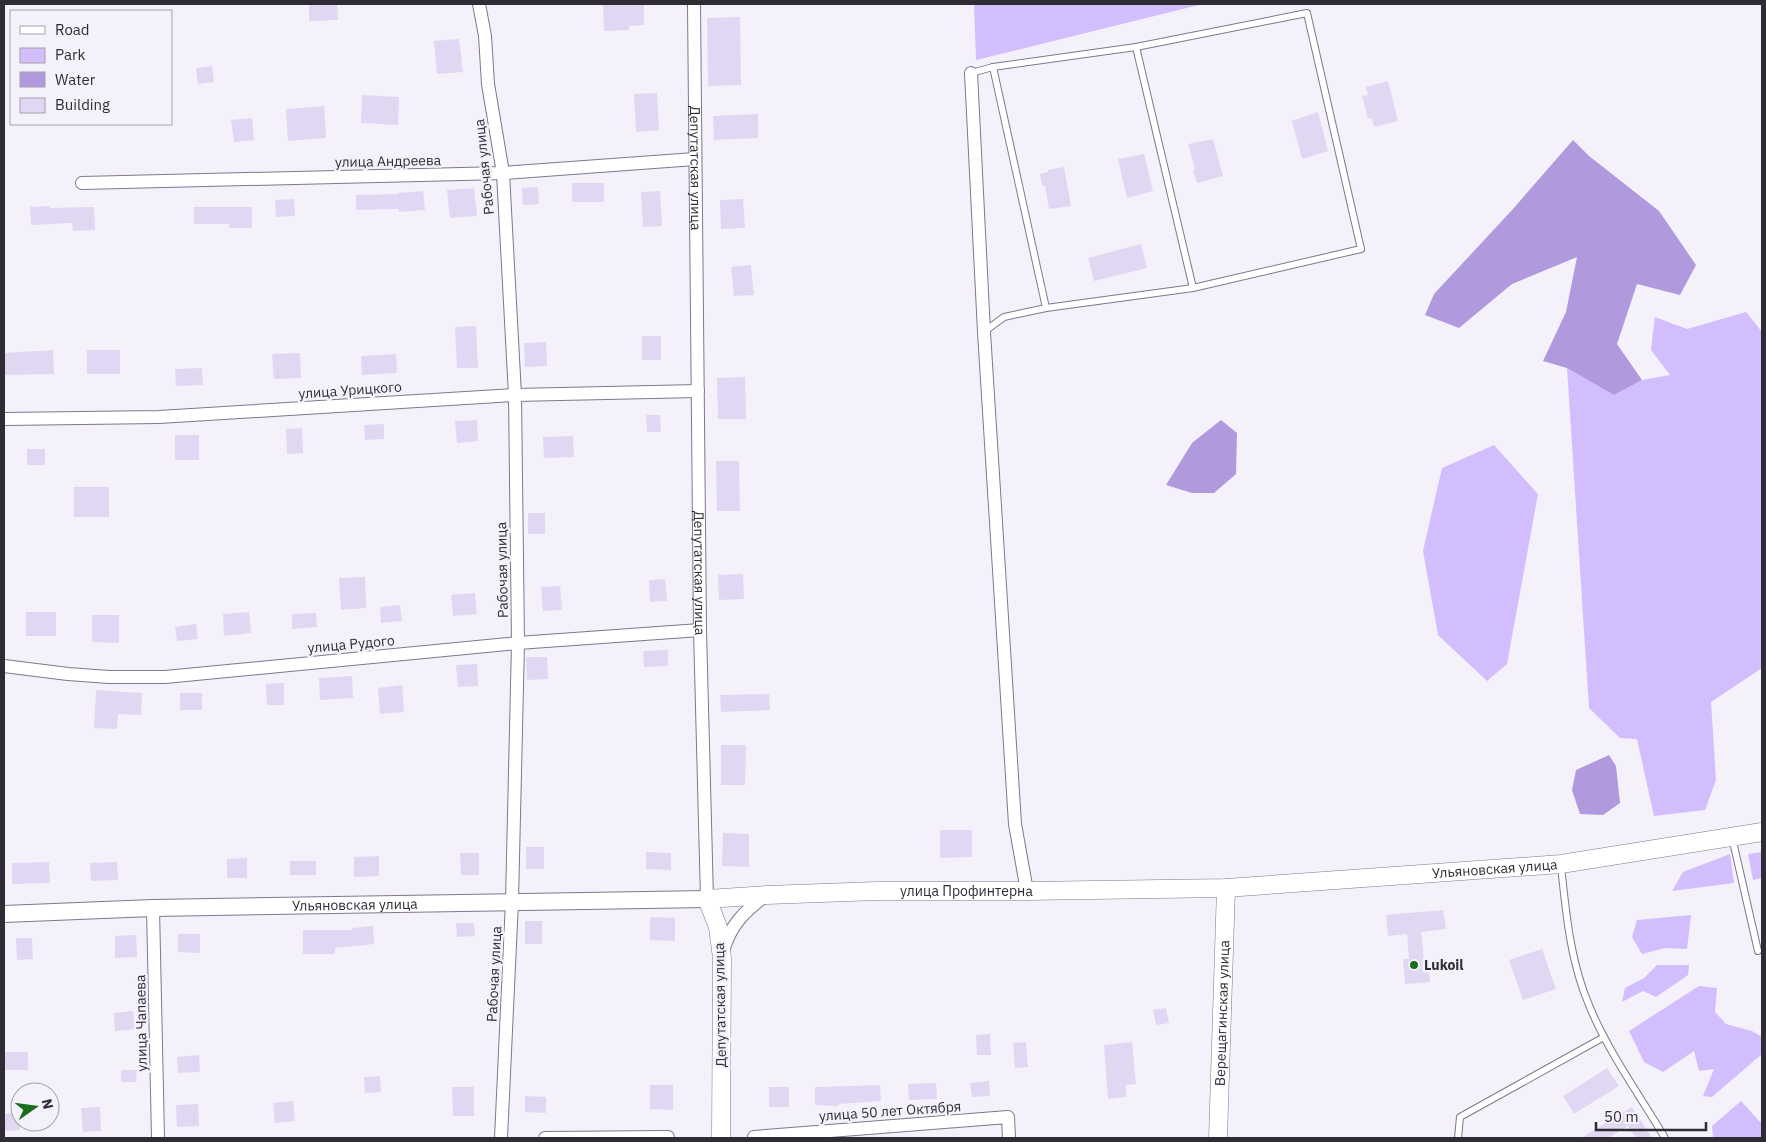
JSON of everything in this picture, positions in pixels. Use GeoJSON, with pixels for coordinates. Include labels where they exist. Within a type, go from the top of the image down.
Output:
{"type":"FeatureCollection","features":[{"type":"Feature","properties":{"kind":"main road","name":"Ульяновская улица"},"geometry":{"type":"LineString","coordinates":[[1226,888],[1561,864],[1762,832]]}},
{"type":"Feature","properties":{"kind":"main road","name":"улица Профинтерна"},"geometry":{"type":"LineString","coordinates":[[707,900],[767,895],[878,891],[1226,888]]}},
{"type":"Feature","properties":{"kind":"main road","name":"Верещагинская улица"},"geometry":{"type":"LineString","coordinates":[[1218,1138],[1226,888]]}},
{"type":"Feature","properties":{"kind":"main road","name":"Депутатская улица"},"geometry":{"type":"LineString","coordinates":[[707,900],[718,927],[722,958],[721,1138]]}},
{"type":"Feature","properties":{"kind":"street","name":"Рабочая улица"},"geometry":{"type":"LineString","coordinates":[[478,4],[485,36],[488,84],[502,173],[515,395],[518,643],[512,901],[501,1138]]}},
{"type":"Feature","properties":{"kind":"street","name":"Депутатская улица"},"geometry":{"type":"LineString","coordinates":[[694,4],[700,630],[707,900]]}},
{"type":"Feature","properties":{"kind":"street"},"geometry":{"type":"LineString","coordinates":[[970,73],[984,332],[1015,824],[1027,891]]}},
{"type":"Feature","properties":{"kind":"street","name":"улица Андреева"},"geometry":{"type":"LineString","coordinates":[[82,183],[502,173],[695,160]]}},
{"type":"Feature","properties":{"kind":"street","name":"улица Урицкого"},"geometry":{"type":"LineString","coordinates":[[4,419],[159,417],[515,395],[698,390]]}},
{"type":"Feature","properties":{"kind":"street","name":"улица Рудого"},"geometry":{"type":"LineString","coordinates":[[4,666],[76,675],[165,677],[518,643],[700,630]]}},
{"type":"Feature","properties":{"kind":"street"},"geometry":{"type":"LineString","coordinates":[[722,958],[727,936],[736,922],[749,908],[767,895]]}},
{"type":"Feature","properties":{"kind":"street","name":"Ульяновская улица"},"geometry":{"type":"LineString","coordinates":[[4,914],[153,908],[512,901],[707,900]]}},
{"type":"Feature","properties":{"kind":"street","name":"улица Чапаева"},"geometry":{"type":"LineString","coordinates":[[153,908],[158,1138]]}},
{"type":"Feature","properties":{"kind":"street","name":"улица 50 лет Октября"},"geometry":{"type":"LineString","coordinates":[[754,1137],[1008,1117],[1009,1138]]}},
{"type":"Feature","properties":{"kind":"street"},"geometry":{"type":"LineString","coordinates":[[545,1138],[668,1137]]}},
{"type":"Feature","properties":{"kind":"lane"},"geometry":{"type":"LineString","coordinates":[[970,73],[993,67],[1136,47],[1308,13],[1362,249],[1193,288],[1046,308],[1004,317],[984,332]]}},
{"type":"Feature","properties":{"kind":"lane"},"geometry":{"type":"LineString","coordinates":[[1136,47],[1193,288]]}},
{"type":"Feature","properties":{"kind":"lane"},"geometry":{"type":"LineString","coordinates":[[993,67],[1046,308]]}},
{"type":"Feature","properties":{"kind":"lane"},"geometry":{"type":"LineString","coordinates":[[1732,836],[1758,950]]}},
{"type":"Feature","properties":{"kind":"lane"},"geometry":{"type":"LineString","coordinates":[[1561,864],[1569,932],[1588,1004],[1604,1037],[1665,1138]]}},
{"type":"Feature","properties":{"kind":"lane"},"geometry":{"type":"LineString","coordinates":[[1458,1138],[1460,1117],[1604,1037]]}},
{"type":"Feature","properties":{"kind":"green space"},"geometry":{"type":"Polygon","coordinates":[[[974,4],[1203,4],[976,60],[974,4]]]}},
{"type":"Feature","properties":{"kind":"green space"},"geometry":{"type":"Polygon","coordinates":[[[1746,312],[1762,332],[1762,668],[1711,702],[1716,780],[1705,810],[1654,816],[1637,739],[1620,738],[1589,708],[1567,368],[1614,395],[1642,380],[1670,375],[1651,350],[1655,317],[1687,329],[1746,312]]]}},
{"type":"Feature","properties":{"kind":"green space"},"geometry":{"type":"Polygon","coordinates":[[[1494,445],[1538,494],[1507,664],[1487,681],[1438,635],[1423,551],[1442,468],[1494,445]]]}},
{"type":"Feature","properties":{"kind":"green space"},"geometry":{"type":"Polygon","coordinates":[[[1762,852],[1762,878],[1753,880],[1748,854],[1762,852]]]}},
{"type":"Feature","properties":{"kind":"green space"},"geometry":{"type":"Polygon","coordinates":[[[1730,854],[1734,883],[1672,891],[1683,872],[1730,854]]]}},
{"type":"Feature","properties":{"kind":"green space"},"geometry":{"type":"Polygon","coordinates":[[[1691,915],[1687,949],[1665,948],[1642,954],[1632,937],[1637,920],[1691,915]]]}},
{"type":"Feature","properties":{"kind":"green space"},"geometry":{"type":"Polygon","coordinates":[[[1657,965],[1689,965],[1688,975],[1656,997],[1643,991],[1622,1002],[1625,988],[1644,978],[1657,965]]]}},
{"type":"Feature","properties":{"kind":"green space"},"geometry":{"type":"Polygon","coordinates":[[[1699,986],[1717,988],[1715,1012],[1726,1024],[1752,1031],[1762,1037],[1762,1054],[1712,1097],[1703,1096],[1714,1069],[1699,1071],[1694,1051],[1663,1072],[1644,1062],[1629,1031],[1699,986]]]}},
{"type":"Feature","properties":{"kind":"green space"},"geometry":{"type":"Polygon","coordinates":[[[1741,1101],[1760,1122],[1762,1121],[1762,1138],[1713,1138],[1712,1126],[1741,1101]]]}},
{"type":"Feature","properties":{"kind":"water"},"geometry":{"type":"Polygon","coordinates":[[[1573,140],[1589,156],[1659,211],[1696,265],[1680,295],[1637,284],[1617,344],[1642,380],[1614,395],[1567,368],[1543,361],[1566,312],[1577,257],[1512,284],[1459,328],[1425,315],[1434,294],[1513,209],[1573,140]]]}},
{"type":"Feature","properties":{"kind":"water"},"geometry":{"type":"Polygon","coordinates":[[[1221,420],[1237,433],[1236,474],[1214,493],[1192,493],[1166,485],[1192,443],[1221,420]]]}},
{"type":"Feature","properties":{"kind":"water"},"geometry":{"type":"Polygon","coordinates":[[[1609,755],[1616,766],[1620,803],[1603,815],[1580,814],[1572,790],[1576,770],[1609,755]]]}},
{"type":"Feature","properties":{"kind":"building"},"geometry":{"type":"Polygon","coordinates":[[[309,4],[337,4],[338,20],[309,21],[309,4]]]}},
{"type":"Feature","properties":{"kind":"building"},"geometry":{"type":"Polygon","coordinates":[[[603,4],[644,4],[644,25],[629,26],[629,30],[604,31],[603,4]]]}},
{"type":"Feature","properties":{"kind":"building"},"geometry":{"type":"Polygon","coordinates":[[[740,17],[741,85],[708,86],[707,18],[740,17]]]}},
{"type":"Feature","properties":{"kind":"building"},"geometry":{"type":"Polygon","coordinates":[[[459,39],[463,72],[437,74],[434,41],[459,39]]]}},
{"type":"Feature","properties":{"kind":"building"},"geometry":{"type":"Polygon","coordinates":[[[212,66],[214,82],[198,84],[196,68],[212,66]]]}},
{"type":"Feature","properties":{"kind":"building"},"geometry":{"type":"Polygon","coordinates":[[[1388,81],[1398,121],[1374,127],[1372,118],[1368,119],[1362,96],[1368,95],[1366,87],[1388,81]]]}},
{"type":"Feature","properties":{"kind":"building"},"geometry":{"type":"Polygon","coordinates":[[[657,93],[659,130],[636,132],[634,94],[657,93]]]}},
{"type":"Feature","properties":{"kind":"building"},"geometry":{"type":"Polygon","coordinates":[[[362,95],[399,97],[398,125],[361,123],[362,95]]]}},
{"type":"Feature","properties":{"kind":"building"},"geometry":{"type":"Polygon","coordinates":[[[324,106],[326,138],[288,141],[286,109],[324,106]]]}},
{"type":"Feature","properties":{"kind":"building"},"geometry":{"type":"Polygon","coordinates":[[[1318,112],[1328,151],[1302,159],[1292,121],[1318,112]]]}},
{"type":"Feature","properties":{"kind":"building"},"geometry":{"type":"Polygon","coordinates":[[[758,114],[758,138],[714,140],[713,116],[758,114]]]}},
{"type":"Feature","properties":{"kind":"building"},"geometry":{"type":"Polygon","coordinates":[[[252,118],[254,140],[234,142],[231,120],[252,118]]]}},
{"type":"Feature","properties":{"kind":"building"},"geometry":{"type":"Polygon","coordinates":[[[1213,139],[1223,176],[1197,183],[1188,144],[1213,139]]]}},
{"type":"Feature","properties":{"kind":"building"},"geometry":{"type":"Polygon","coordinates":[[[1144,154],[1153,191],[1127,198],[1118,159],[1144,154]]]}},
{"type":"Feature","properties":{"kind":"building"},"geometry":{"type":"Polygon","coordinates":[[[1064,167],[1071,206],[1049,209],[1045,186],[1042,186],[1040,174],[1048,172],[1048,170],[1064,167]]]}},
{"type":"Feature","properties":{"kind":"building"},"geometry":{"type":"Polygon","coordinates":[[[572,183],[604,183],[604,202],[572,202],[572,183]]]}},
{"type":"Feature","properties":{"kind":"building"},"geometry":{"type":"Polygon","coordinates":[[[538,187],[539,204],[523,205],[522,188],[538,187]]]}},
{"type":"Feature","properties":{"kind":"building"},"geometry":{"type":"Polygon","coordinates":[[[474,188],[477,216],[450,218],[447,190],[474,188]]]}},
{"type":"Feature","properties":{"kind":"building"},"geometry":{"type":"Polygon","coordinates":[[[423,191],[425,210],[399,212],[399,209],[356,210],[356,195],[398,194],[423,191]]]}},
{"type":"Feature","properties":{"kind":"building"},"geometry":{"type":"Polygon","coordinates":[[[660,191],[662,226],[643,227],[641,192],[660,191]]]}},
{"type":"Feature","properties":{"kind":"building"},"geometry":{"type":"Polygon","coordinates":[[[294,199],[295,216],[276,217],[275,200],[294,199]]]}},
{"type":"Feature","properties":{"kind":"building"},"geometry":{"type":"Polygon","coordinates":[[[743,199],[745,228],[721,229],[720,200],[743,199]]]}},
{"type":"Feature","properties":{"kind":"building"},"geometry":{"type":"Polygon","coordinates":[[[50,206],[50,208],[94,207],[95,230],[73,231],[72,223],[31,225],[30,207],[50,206]]]}},
{"type":"Feature","properties":{"kind":"building"},"geometry":{"type":"Polygon","coordinates":[[[194,207],[252,207],[252,228],[229,228],[229,224],[194,224],[194,207]]]}},
{"type":"Feature","properties":{"kind":"building"},"geometry":{"type":"Polygon","coordinates":[[[1141,244],[1147,268],[1094,281],[1088,258],[1141,244]]]}},
{"type":"Feature","properties":{"kind":"building"},"geometry":{"type":"Polygon","coordinates":[[[751,265],[754,295],[734,296],[731,267],[751,265]]]}},
{"type":"Feature","properties":{"kind":"building"},"geometry":{"type":"Polygon","coordinates":[[[476,326],[478,368],[457,368],[455,327],[476,326]]]}},
{"type":"Feature","properties":{"kind":"building"},"geometry":{"type":"Polygon","coordinates":[[[642,336],[661,336],[661,360],[642,360],[642,336]]]}},
{"type":"Feature","properties":{"kind":"building"},"geometry":{"type":"Polygon","coordinates":[[[546,342],[547,366],[525,367],[524,343],[546,342]]]}},
{"type":"Feature","properties":{"kind":"building"},"geometry":{"type":"Polygon","coordinates":[[[53,350],[54,374],[4,375],[4,353],[53,350]]]}},
{"type":"Feature","properties":{"kind":"building"},"geometry":{"type":"Polygon","coordinates":[[[87,350],[120,350],[120,374],[87,374],[87,350]]]}},
{"type":"Feature","properties":{"kind":"building"},"geometry":{"type":"Polygon","coordinates":[[[300,353],[301,378],[274,379],[272,354],[300,353]]]}},
{"type":"Feature","properties":{"kind":"building"},"geometry":{"type":"Polygon","coordinates":[[[396,354],[397,373],[362,375],[361,356],[396,354]]]}},
{"type":"Feature","properties":{"kind":"building"},"geometry":{"type":"Polygon","coordinates":[[[202,368],[203,385],[176,386],[175,369],[202,368]]]}},
{"type":"Feature","properties":{"kind":"building"},"geometry":{"type":"Polygon","coordinates":[[[745,377],[746,419],[718,419],[717,378],[745,377]]]}},
{"type":"Feature","properties":{"kind":"building"},"geometry":{"type":"Polygon","coordinates":[[[646,415],[660,415],[661,432],[647,432],[646,415]]]}},
{"type":"Feature","properties":{"kind":"building"},"geometry":{"type":"Polygon","coordinates":[[[477,420],[478,441],[457,443],[455,421],[477,420]]]}},
{"type":"Feature","properties":{"kind":"building"},"geometry":{"type":"Polygon","coordinates":[[[384,424],[384,439],[365,440],[364,425],[384,424]]]}},
{"type":"Feature","properties":{"kind":"building"},"geometry":{"type":"Polygon","coordinates":[[[302,428],[303,453],[287,454],[286,429],[302,428]]]}},
{"type":"Feature","properties":{"kind":"building"},"geometry":{"type":"Polygon","coordinates":[[[175,435],[199,435],[199,460],[175,460],[175,435]]]}},
{"type":"Feature","properties":{"kind":"building"},"geometry":{"type":"Polygon","coordinates":[[[573,436],[574,457],[544,458],[543,437],[573,436]]]}},
{"type":"Feature","properties":{"kind":"building"},"geometry":{"type":"Polygon","coordinates":[[[27,449],[45,449],[45,465],[27,465],[27,449]]]}},
{"type":"Feature","properties":{"kind":"building"},"geometry":{"type":"Polygon","coordinates":[[[716,461],[739,461],[740,511],[717,511],[716,461]]]}},
{"type":"Feature","properties":{"kind":"building"},"geometry":{"type":"Polygon","coordinates":[[[74,487],[109,487],[109,517],[74,517],[74,487]]]}},
{"type":"Feature","properties":{"kind":"building"},"geometry":{"type":"Polygon","coordinates":[[[528,513],[545,513],[545,534],[528,534],[528,513]]]}},
{"type":"Feature","properties":{"kind":"building"},"geometry":{"type":"Polygon","coordinates":[[[743,574],[744,599],[719,600],[718,575],[743,574]]]}},
{"type":"Feature","properties":{"kind":"building"},"geometry":{"type":"Polygon","coordinates":[[[365,577],[366,608],[341,610],[339,578],[365,577]]]}},
{"type":"Feature","properties":{"kind":"building"},"geometry":{"type":"Polygon","coordinates":[[[665,579],[667,601],[650,602],[649,580],[665,579]]]}},
{"type":"Feature","properties":{"kind":"building"},"geometry":{"type":"Polygon","coordinates":[[[560,586],[562,610],[543,611],[541,587],[560,586]]]}},
{"type":"Feature","properties":{"kind":"building"},"geometry":{"type":"Polygon","coordinates":[[[475,593],[477,614],[453,616],[451,595],[475,593]]]}},
{"type":"Feature","properties":{"kind":"building"},"geometry":{"type":"Polygon","coordinates":[[[400,605],[402,621],[381,623],[380,607],[400,605]]]}},
{"type":"Feature","properties":{"kind":"building"},"geometry":{"type":"Polygon","coordinates":[[[26,612],[56,612],[56,636],[26,636],[26,612]]]}},
{"type":"Feature","properties":{"kind":"building"},"geometry":{"type":"Polygon","coordinates":[[[249,612],[251,633],[224,636],[223,614],[249,612]]]}},
{"type":"Feature","properties":{"kind":"building"},"geometry":{"type":"Polygon","coordinates":[[[316,613],[317,627],[292,629],[292,614],[316,613]]]}},
{"type":"Feature","properties":{"kind":"building"},"geometry":{"type":"Polygon","coordinates":[[[92,615],[119,615],[119,643],[92,642],[92,615]]]}},
{"type":"Feature","properties":{"kind":"building"},"geometry":{"type":"Polygon","coordinates":[[[196,624],[198,639],[177,641],[175,627],[196,624]]]}},
{"type":"Feature","properties":{"kind":"building"},"geometry":{"type":"Polygon","coordinates":[[[668,650],[668,666],[644,667],[643,651],[668,650]]]}},
{"type":"Feature","properties":{"kind":"building"},"geometry":{"type":"Polygon","coordinates":[[[526,657],[547,657],[548,679],[527,680],[526,657]]]}},
{"type":"Feature","properties":{"kind":"building"},"geometry":{"type":"Polygon","coordinates":[[[477,664],[478,686],[458,687],[456,665],[477,664]]]}},
{"type":"Feature","properties":{"kind":"building"},"geometry":{"type":"Polygon","coordinates":[[[352,676],[353,698],[320,700],[319,678],[352,676]]]}},
{"type":"Feature","properties":{"kind":"building"},"geometry":{"type":"Polygon","coordinates":[[[284,683],[284,705],[267,705],[266,684],[284,683]]]}},
{"type":"Feature","properties":{"kind":"building"},"geometry":{"type":"Polygon","coordinates":[[[402,685],[404,712],[380,714],[378,688],[402,685]]]}},
{"type":"Feature","properties":{"kind":"building"},"geometry":{"type":"Polygon","coordinates":[[[96,690],[142,693],[141,715],[118,714],[117,729],[94,728],[96,690]]]}},
{"type":"Feature","properties":{"kind":"building"},"geometry":{"type":"Polygon","coordinates":[[[180,693],[202,693],[202,710],[180,710],[180,693]]]}},
{"type":"Feature","properties":{"kind":"building"},"geometry":{"type":"Polygon","coordinates":[[[769,694],[770,710],[721,712],[720,695],[769,694]]]}},
{"type":"Feature","properties":{"kind":"building"},"geometry":{"type":"Polygon","coordinates":[[[721,745],[746,745],[745,785],[721,785],[721,745]]]}},
{"type":"Feature","properties":{"kind":"building"},"geometry":{"type":"Polygon","coordinates":[[[940,830],[972,830],[972,857],[940,858],[940,830]]]}},
{"type":"Feature","properties":{"kind":"building"},"geometry":{"type":"Polygon","coordinates":[[[723,833],[749,834],[749,867],[722,866],[723,833]]]}},
{"type":"Feature","properties":{"kind":"building"},"geometry":{"type":"Polygon","coordinates":[[[526,847],[544,847],[544,869],[526,869],[526,847]]]}},
{"type":"Feature","properties":{"kind":"building"},"geometry":{"type":"Polygon","coordinates":[[[646,852],[671,853],[671,870],[646,869],[646,852]]]}},
{"type":"Feature","properties":{"kind":"building"},"geometry":{"type":"Polygon","coordinates":[[[460,853],[479,853],[479,875],[461,875],[460,853]]]}},
{"type":"Feature","properties":{"kind":"building"},"geometry":{"type":"Polygon","coordinates":[[[379,856],[379,876],[354,877],[354,857],[379,856]]]}},
{"type":"Feature","properties":{"kind":"building"},"geometry":{"type":"Polygon","coordinates":[[[247,858],[247,878],[227,878],[227,859],[247,858]]]}},
{"type":"Feature","properties":{"kind":"building"},"geometry":{"type":"Polygon","coordinates":[[[290,861],[316,861],[316,875],[290,875],[290,861]]]}},
{"type":"Feature","properties":{"kind":"building"},"geometry":{"type":"Polygon","coordinates":[[[49,862],[50,883],[12,884],[12,863],[49,862]]]}},
{"type":"Feature","properties":{"kind":"building"},"geometry":{"type":"Polygon","coordinates":[[[117,862],[118,880],[91,881],[90,863],[117,862]]]}},
{"type":"Feature","properties":{"kind":"building"},"geometry":{"type":"Polygon","coordinates":[[[1443,910],[1446,929],[1421,932],[1424,960],[1428,960],[1430,982],[1405,984],[1403,959],[1409,959],[1407,934],[1388,936],[1386,915],[1443,910]]]}},
{"type":"Feature","properties":{"kind":"building"},"geometry":{"type":"Polygon","coordinates":[[[650,917],[675,918],[675,941],[650,940],[650,917]]]}},
{"type":"Feature","properties":{"kind":"building"},"geometry":{"type":"Polygon","coordinates":[[[525,921],[542,921],[542,944],[525,944],[525,921]]]}},
{"type":"Feature","properties":{"kind":"building"},"geometry":{"type":"Polygon","coordinates":[[[456,923],[474,923],[475,936],[457,937],[456,923]]]}},
{"type":"Feature","properties":{"kind":"building"},"geometry":{"type":"Polygon","coordinates":[[[373,926],[374,944],[335,948],[335,954],[303,954],[303,930],[352,930],[352,928],[373,926]]]}},
{"type":"Feature","properties":{"kind":"building"},"geometry":{"type":"Polygon","coordinates":[[[178,934],[200,934],[200,953],[178,952],[178,934]]]}},
{"type":"Feature","properties":{"kind":"building"},"geometry":{"type":"Polygon","coordinates":[[[136,935],[137,957],[115,958],[115,936],[136,935]]]}},
{"type":"Feature","properties":{"kind":"building"},"geometry":{"type":"Polygon","coordinates":[[[16,938],[32,938],[33,959],[17,960],[16,938]]]}},
{"type":"Feature","properties":{"kind":"building"},"geometry":{"type":"Polygon","coordinates":[[[1542,949],[1556,989],[1523,1000],[1509,960],[1542,949]]]}},
{"type":"Feature","properties":{"kind":"building"},"geometry":{"type":"Polygon","coordinates":[[[1166,1008],[1169,1023],[1156,1025],[1153,1010],[1166,1008]]]}},
{"type":"Feature","properties":{"kind":"building"},"geometry":{"type":"Polygon","coordinates":[[[133,1011],[135,1029],[115,1031],[114,1013],[133,1011]]]}},
{"type":"Feature","properties":{"kind":"building"},"geometry":{"type":"Polygon","coordinates":[[[990,1034],[991,1055],[977,1055],[976,1035],[990,1034]]]}},
{"type":"Feature","properties":{"kind":"building"},"geometry":{"type":"Polygon","coordinates":[[[1026,1042],[1028,1067],[1015,1068],[1013,1043],[1026,1042]]]}},
{"type":"Feature","properties":{"kind":"building"},"geometry":{"type":"Polygon","coordinates":[[[1132,1042],[1136,1084],[1126,1085],[1126,1097],[1108,1099],[1104,1045],[1132,1042]]]}},
{"type":"Feature","properties":{"kind":"building"},"geometry":{"type":"Polygon","coordinates":[[[5,1052],[28,1052],[28,1070],[5,1070],[5,1052]]]}},
{"type":"Feature","properties":{"kind":"building"},"geometry":{"type":"Polygon","coordinates":[[[199,1055],[200,1072],[178,1073],[177,1057],[199,1055]]]}},
{"type":"Feature","properties":{"kind":"building"},"geometry":{"type":"Polygon","coordinates":[[[1607,1068],[1619,1086],[1574,1114],[1563,1096],[1607,1068]]]}},
{"type":"Feature","properties":{"kind":"building"},"geometry":{"type":"Polygon","coordinates":[[[121,1070],[137,1070],[136,1082],[121,1082],[121,1070]]]}},
{"type":"Feature","properties":{"kind":"building"},"geometry":{"type":"Polygon","coordinates":[[[380,1076],[381,1092],[365,1093],[364,1077],[380,1076]]]}},
{"type":"Feature","properties":{"kind":"building"},"geometry":{"type":"Polygon","coordinates":[[[989,1081],[990,1096],[972,1097],[970,1083],[989,1081]]]}},
{"type":"Feature","properties":{"kind":"building"},"geometry":{"type":"Polygon","coordinates":[[[936,1083],[937,1099],[909,1100],[908,1084],[936,1083]]]}},
{"type":"Feature","properties":{"kind":"building"},"geometry":{"type":"Polygon","coordinates":[[[650,1085],[673,1085],[673,1110],[650,1109],[650,1085]]]}},
{"type":"Feature","properties":{"kind":"building"},"geometry":{"type":"Polygon","coordinates":[[[880,1085],[881,1101],[839,1104],[839,1106],[815,1105],[815,1087],[880,1085]]]}},
{"type":"Feature","properties":{"kind":"building"},"geometry":{"type":"Polygon","coordinates":[[[452,1087],[474,1087],[474,1116],[453,1116],[452,1087]]]}},
{"type":"Feature","properties":{"kind":"building"},"geometry":{"type":"Polygon","coordinates":[[[769,1087],[789,1087],[789,1107],[769,1107],[769,1087]]]}},
{"type":"Feature","properties":{"kind":"building"},"geometry":{"type":"Polygon","coordinates":[[[525,1096],[546,1097],[546,1113],[525,1112],[525,1096]]]}},
{"type":"Feature","properties":{"kind":"building"},"geometry":{"type":"Polygon","coordinates":[[[293,1101],[295,1121],[275,1123],[273,1103],[293,1101]]]}},
{"type":"Feature","properties":{"kind":"building"},"geometry":{"type":"Polygon","coordinates":[[[198,1104],[199,1126],[177,1127],[176,1105],[198,1104]]]}},
{"type":"Feature","properties":{"kind":"building"},"geometry":{"type":"Polygon","coordinates":[[[100,1107],[101,1131],[83,1132],[81,1108],[100,1107]]]}},
{"type":"Feature","properties":{"kind":"building"},"geometry":{"type":"Polygon","coordinates":[[[1632,1107],[1652,1138],[1636,1138],[1628,1126],[1608,1138],[1581,1138],[1632,1107]]]}},
{"type":"Feature","properties":{"kind":"building"},"geometry":{"type":"Polygon","coordinates":[[[10,1113],[10,1131],[4,1131],[4,1114],[10,1113]]]}},
{"type":"Feature","properties":{"kind":"place","name":"Lukoil"},"geometry":{"type":"Point","coordinates":[1414,965]}}]}
